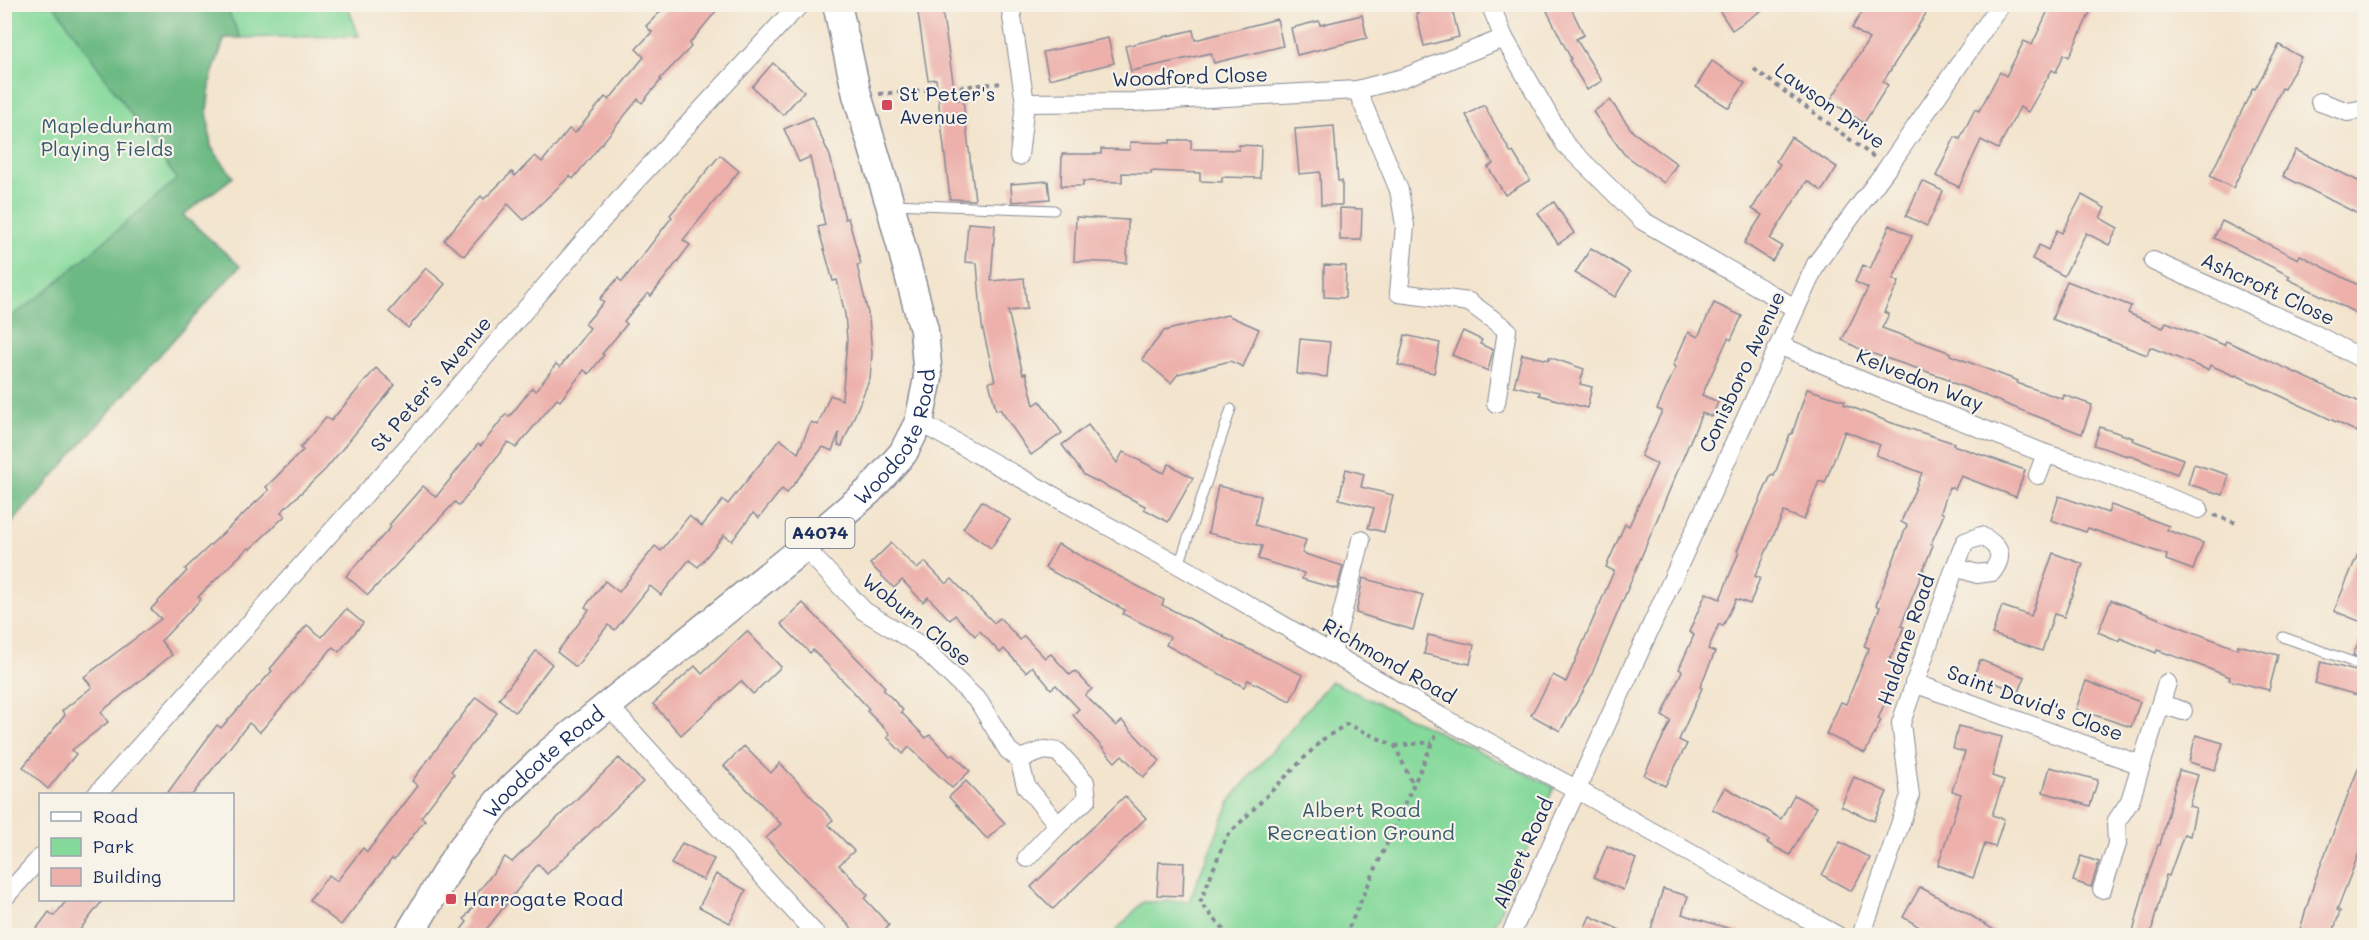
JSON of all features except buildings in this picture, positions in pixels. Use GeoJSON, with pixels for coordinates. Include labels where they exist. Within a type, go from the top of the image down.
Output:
{"type":"FeatureCollection","features":[{"type":"Feature","properties":{"kind":"main road","name":"Woodcote Road"},"geometry":{"type":"LineString","coordinates":[[408,936],[458,853],[499,801],[549,753],[804,547],[869,490],[903,453],[919,422],[928,378],[924,330],[890,204],[857,96],[837,4]]}},
{"type":"Feature","properties":{"kind":"street","name":"St Peter's Avenue"},"geometry":{"type":"LineString","coordinates":[[99,793],[410,444],[633,184],[788,16],[802,4]]}},
{"type":"Feature","properties":{"kind":"street"},"geometry":{"type":"LineString","coordinates":[[1010,4],[1025,103],[1019,156]]}},
{"type":"Feature","properties":{"kind":"street"},"geometry":{"type":"LineString","coordinates":[[1490,4],[1504,38],[1565,144],[1643,221],[1795,308]]}},
{"type":"Feature","properties":{"kind":"street","name":"Conisboro Avenue"},"geometry":{"type":"LineString","coordinates":[[1576,789],[1816,264],[1888,167],[2001,4]]}},
{"type":"Feature","properties":{"kind":"street","name":"Woodford Close"},"geometry":{"type":"LineString","coordinates":[[1025,103],[1133,102],[1357,90],[1403,78],[1504,38]]}},
{"type":"Feature","properties":{"kind":"street"},"geometry":{"type":"LineString","coordinates":[[1357,90],[1399,190],[1405,225],[1399,293],[1469,302],[1507,330],[1496,403]]}},
{"type":"Feature","properties":{"kind":"street"},"geometry":{"type":"LineString","coordinates":[[2320,102],[2348,112],[2364,109]]}},
{"type":"Feature","properties":{"kind":"street","name":"Ashcroft Close"},"geometry":{"type":"LineString","coordinates":[[2153,261],[2304,329],[2364,360]]}},
{"type":"Feature","properties":{"kind":"street","name":"Kelvedon Way"},"geometry":{"type":"LineString","coordinates":[[1779,345],[1881,389],[2046,454],[2076,462],[2199,509]]}},
{"type":"Feature","properties":{"kind":"street","name":"Richmond Road"},"geometry":{"type":"LineString","coordinates":[[919,422],[1179,566],[1445,719],[1576,789],[1838,936]]}},
{"type":"Feature","properties":{"kind":"street"},"geometry":{"type":"LineString","coordinates":[[2038,475],[2046,454]]}},
{"type":"Feature","properties":{"kind":"street"},"geometry":{"type":"LineString","coordinates":[[1332,653],[1361,540]]}},
{"type":"Feature","properties":{"kind":"street","name":"Woburn Close"},"geometry":{"type":"LineString","coordinates":[[804,547],[864,611],[920,645],[979,702],[1008,750],[1019,759],[1026,786],[1058,825]]}},
{"type":"Feature","properties":{"kind":"street","name":"Haldane Road"},"geometry":{"type":"LineString","coordinates":[[1861,936],[1910,796],[1901,723],[1955,567]]}},
{"type":"Feature","properties":{"kind":"street","name":"Saint David's Close"},"geometry":{"type":"LineString","coordinates":[[1914,683],[2141,765]]}},
{"type":"Feature","properties":{"kind":"street","name":"Saint David's Close"},"geometry":{"type":"LineString","coordinates":[[2102,889],[2117,844],[2116,822],[2130,801],[2167,683]]}},
{"type":"Feature","properties":{"kind":"street"},"geometry":{"type":"LineString","coordinates":[[2161,704],[2183,711]]}},
{"type":"Feature","properties":{"kind":"street"},"geometry":{"type":"LineString","coordinates":[[609,706],[817,936]]}},
{"type":"Feature","properties":{"kind":"street"},"geometry":{"type":"LineString","coordinates":[[1019,759],[1045,750],[1058,753],[1085,782],[1087,799],[1027,858]]}},
{"type":"Feature","properties":{"kind":"street","name":"Albert Road"},"geometry":{"type":"LineString","coordinates":[[1510,936],[1576,789]]}},
{"type":"Feature","properties":{"kind":"street"},"geometry":{"type":"LineString","coordinates":[[4,898],[39,859]]}},
{"type":"Feature","properties":{"kind":"lane"},"geometry":{"type":"LineString","coordinates":[[890,204],[1054,210]]}},
{"type":"Feature","properties":{"kind":"lane"},"geometry":{"type":"LineString","coordinates":[[1179,566],[1231,409]]}},
{"type":"Feature","properties":{"kind":"lane"},"geometry":{"type":"LineString","coordinates":[[2283,637],[2364,666]]}},
{"type":"Feature","properties":{"kind":"path","name":"Lawson Drive"},"geometry":{"type":"LineString","coordinates":[[1754,69],[1888,167]]}},
{"type":"Feature","properties":{"kind":"path"},"geometry":{"type":"LineString","coordinates":[[857,96],[1022,81]]}},
{"type":"Feature","properties":{"kind":"path"},"geometry":{"type":"LineString","coordinates":[[2199,509],[2239,524]]}},
{"type":"Feature","properties":{"kind":"path"},"geometry":{"type":"LineString","coordinates":[[1345,936],[1432,742],[1445,719]]}},
{"type":"Feature","properties":{"kind":"path"},"geometry":{"type":"LineString","coordinates":[[1230,936],[1200,903],[1226,837],[1323,740],[1347,724],[1395,746],[1432,742]]}},
{"type":"Feature","properties":{"kind":"path"},"geometry":{"type":"LineString","coordinates":[[1395,746],[1413,785]]}},
{"type":"Feature","properties":{"kind":"green space","name":"Mapledurham Playing Fields"},"geometry":{"type":"Polygon","coordinates":[[[5,5],[347,5],[359,36],[225,38],[211,78],[207,110],[211,147],[233,177],[183,215],[240,266],[5,531],[5,5]]]}},
{"type":"Feature","properties":{"kind":"green space"},"geometry":{"type":"Polygon","coordinates":[[[54,5],[225,5],[241,38],[224,38],[211,78],[207,110],[211,147],[233,177],[183,215],[240,266],[5,531],[5,321],[44,293],[177,179],[54,5]]]}},
{"type":"Feature","properties":{"kind":"green space","name":"Albert Road Recreation Ground"},"geometry":{"type":"Polygon","coordinates":[[[1331,681],[1554,787],[1490,935],[1111,936],[1143,902],[1189,901],[1231,799],[1331,681]]]}},
{"type":"Feature","properties":{"kind":"place","name":"St Peter's Avenue"},"geometry":{"type":"Point","coordinates":[887,105]}},
{"type":"Feature","properties":{"kind":"place","name":"Harrogate Road"},"geometry":{"type":"Point","coordinates":[451,899]}}]}
